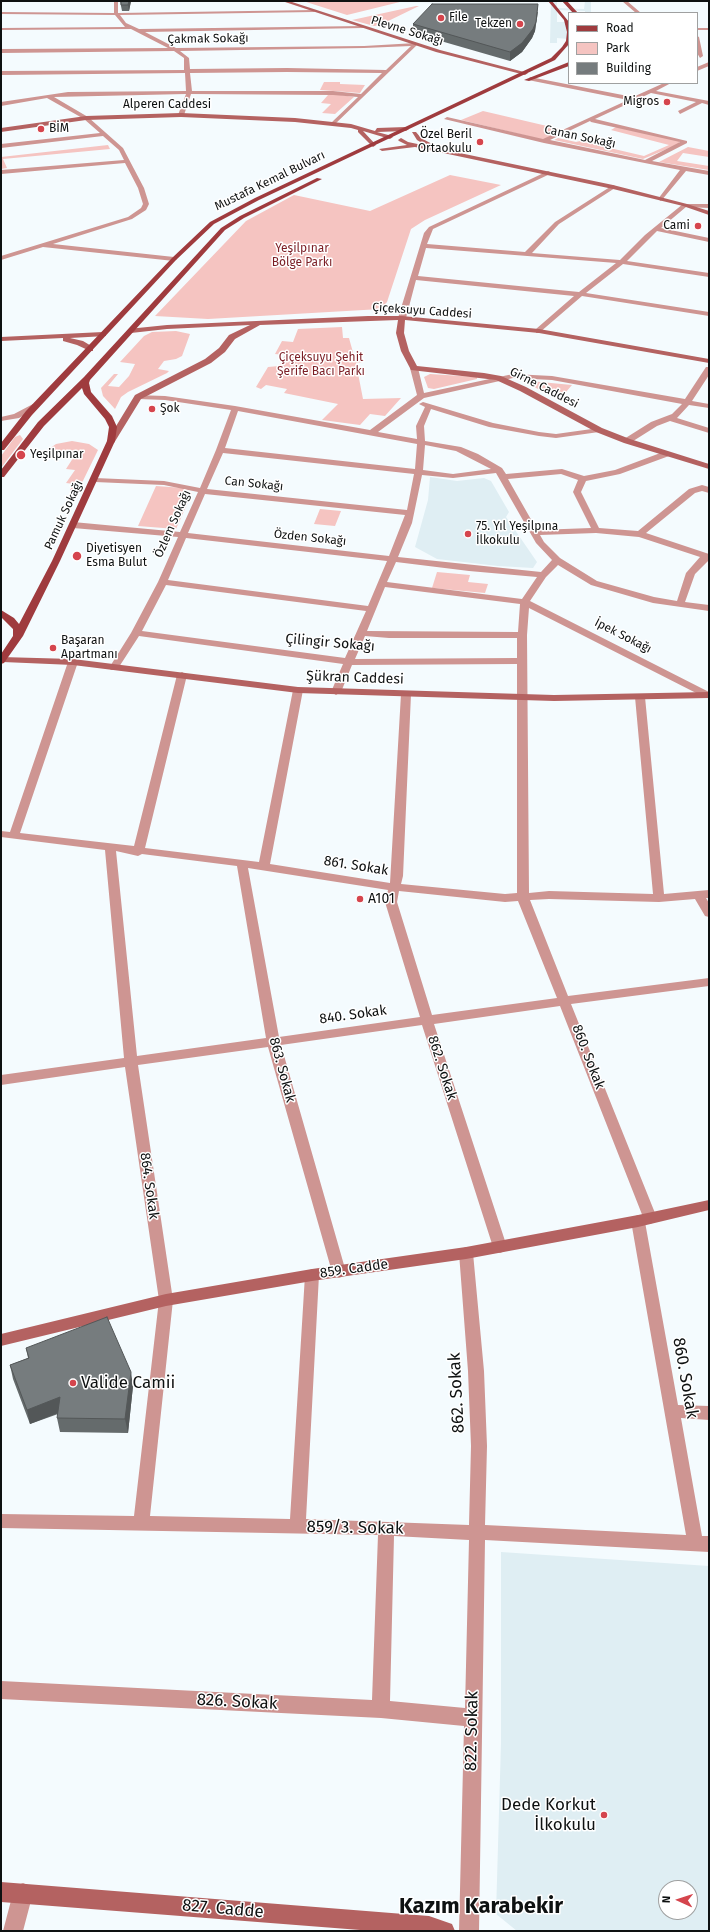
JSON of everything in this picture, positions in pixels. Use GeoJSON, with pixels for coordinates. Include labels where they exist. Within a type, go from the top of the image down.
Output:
{"type":"FeatureCollection","features":[{"type":"Feature","properties":{"kind":"main road"},"geometry":{"type":"LineString","coordinates":[[550,1],[568,23]]}},
{"type":"Feature","properties":{"kind":"main road"},"geometry":{"type":"LineString","coordinates":[[564,1],[575,12]]}},
{"type":"Feature","properties":{"kind":"main road"},"geometry":{"type":"LineString","coordinates":[[554,49],[568,39]]}},
{"type":"Feature","properties":{"kind":"main road","name":"Mustafa Kemal Bulvarı"},"geometry":{"type":"LineString","coordinates":[[1,448],[36,406],[174,259],[206,228],[219,218],[453,106],[541,66],[556,56],[568,39]]}},
{"type":"Feature","properties":{"kind":"main road"},"geometry":{"type":"LineString","coordinates":[[550,53],[539,61],[541,66],[568,64]]}},
{"type":"Feature","properties":{"kind":"main road"},"geometry":{"type":"LineString","coordinates":[[518,84],[568,64]]}},
{"type":"Feature","properties":{"kind":"main road"},"geometry":{"type":"LineString","coordinates":[[512,86],[528,76],[525,73]]}},
{"type":"Feature","properties":{"kind":"main road"},"geometry":{"type":"LineString","coordinates":[[444,120],[443,116],[452,110],[453,106]]}},
{"type":"Feature","properties":{"kind":"main road"},"geometry":{"type":"LineString","coordinates":[[444,120],[453,115]]}},
{"type":"Feature","properties":{"kind":"main road"},"geometry":{"type":"LineString","coordinates":[[375,152],[417,132]]}},
{"type":"Feature","properties":{"kind":"main road"},"geometry":{"type":"LineString","coordinates":[[390,137],[401,140]]}},
{"type":"Feature","properties":{"kind":"main road","name":"Mustafa Kemal Bulvarı"},"geometry":{"type":"LineString","coordinates":[[1,476],[41,424],[87,379],[227,226],[325,176]]}},
{"type":"Feature","properties":{"kind":"main road"},"geometry":{"type":"LineString","coordinates":[[103,334],[131,331]]}},
{"type":"Feature","properties":{"kind":"main road"},"geometry":{"type":"LineString","coordinates":[[87,379],[85,387],[87,392],[109,418],[113,427],[111,441]]}},
{"type":"Feature","properties":{"kind":"main road","name":"Pamuk Sokağı"},"geometry":{"type":"LineString","coordinates":[[2,660],[18,636],[95,480],[111,441]]}},
{"type":"Feature","properties":{"kind":"main road"},"geometry":{"type":"LineString","coordinates":[[1,613],[11,620],[18,629],[18,636]]}},
{"type":"Feature","properties":{"kind":"street"},"geometry":{"type":"LineString","coordinates":[[116,1],[116,14],[129,28]]}},
{"type":"Feature","properties":{"kind":"street","name":"Plevne Sokağı"},"geometry":{"type":"LineString","coordinates":[[284,1],[416,44],[471,60],[525,73]]}},
{"type":"Feature","properties":{"kind":"street"},"geometry":{"type":"LineString","coordinates":[[624,1],[638,12]]}},
{"type":"Feature","properties":{"kind":"street"},"geometry":{"type":"LineString","coordinates":[[1,12],[116,14],[314,11]]}},
{"type":"Feature","properties":{"kind":"street"},"geometry":{"type":"LineString","coordinates":[[136,31],[363,27]]}},
{"type":"Feature","properties":{"kind":"street"},"geometry":{"type":"LineString","coordinates":[[1,29],[129,28],[175,49],[186,58],[188,70],[189,93],[182,115]]}},
{"type":"Feature","properties":{"kind":"street"},"geometry":{"type":"LineString","coordinates":[[698,29],[709,30]]}},
{"type":"Feature","properties":{"kind":"street"},"geometry":{"type":"LineString","coordinates":[[333,124],[416,44]]}},
{"type":"Feature","properties":{"kind":"street","name":"Çakmak Sokağı"},"geometry":{"type":"LineString","coordinates":[[1,51],[364,47],[416,44]]}},
{"type":"Feature","properties":{"kind":"street"},"geometry":{"type":"LineString","coordinates":[[700,47],[701,57]]}},
{"type":"Feature","properties":{"kind":"street"},"geometry":{"type":"LineString","coordinates":[[698,69],[709,64]]}},
{"type":"Feature","properties":{"kind":"street"},"geometry":{"type":"LineString","coordinates":[[1,73],[188,70],[327,70],[386,72]]}},
{"type":"Feature","properties":{"kind":"street"},"geometry":{"type":"LineString","coordinates":[[530,78],[633,99]]}},
{"type":"Feature","properties":{"kind":"street"},"geometry":{"type":"LineString","coordinates":[[544,141],[666,84]]}},
{"type":"Feature","properties":{"kind":"street"},"geometry":{"type":"LineString","coordinates":[[1,104],[68,94],[307,92],[361,96]]}},
{"type":"Feature","properties":{"kind":"street"},"geometry":{"type":"LineString","coordinates":[[650,92],[709,103]]}},
{"type":"Feature","properties":{"kind":"street"},"geometry":{"type":"LineString","coordinates":[[1,258],[114,224],[130,218],[144,209],[146,204],[141,188],[121,149],[86,118],[48,96],[9,95]]}},
{"type":"Feature","properties":{"kind":"street"},"geometry":{"type":"LineString","coordinates":[[680,112],[702,102]]}},
{"type":"Feature","properties":{"kind":"street","name":"Alperen Caddesi"},"geometry":{"type":"LineString","coordinates":[[1,130],[86,118],[182,115],[274,118],[333,124],[390,137]]}},
{"type":"Feature","properties":{"kind":"street","name":"Canan Sokağı"},"geometry":{"type":"LineString","coordinates":[[444,120],[646,162],[709,173]]}},
{"type":"Feature","properties":{"kind":"street"},"geometry":{"type":"LineString","coordinates":[[591,120],[685,142],[646,162]]}},
{"type":"Feature","properties":{"kind":"street"},"geometry":{"type":"LineString","coordinates":[[361,130],[406,129]]}},
{"type":"Feature","properties":{"kind":"street"},"geometry":{"type":"LineString","coordinates":[[361,130],[373,145]]}},
{"type":"Feature","properties":{"kind":"street"},"geometry":{"type":"LineString","coordinates":[[417,132],[419,139],[431,146]]}},
{"type":"Feature","properties":{"kind":"street"},"geometry":{"type":"LineString","coordinates":[[1,146],[105,134]]}},
{"type":"Feature","properties":{"kind":"street"},"geometry":{"type":"LineString","coordinates":[[401,140],[419,146],[613,186],[685,205],[709,213]]}},
{"type":"Feature","properties":{"kind":"street"},"geometry":{"type":"LineString","coordinates":[[401,140],[443,150]]}},
{"type":"Feature","properties":{"kind":"street"},"geometry":{"type":"LineString","coordinates":[[382,149],[419,146]]}},
{"type":"Feature","properties":{"kind":"street"},"geometry":{"type":"LineString","coordinates":[[1,172],[128,161]]}},
{"type":"Feature","properties":{"kind":"street"},"geometry":{"type":"LineString","coordinates":[[661,199],[684,169]]}},
{"type":"Feature","properties":{"kind":"street"},"geometry":{"type":"LineString","coordinates":[[548,173],[430,228],[427,233],[402,318],[400,333],[405,351],[414,368],[419,399],[429,406],[492,425],[539,434],[556,436],[599,430]]}},
{"type":"Feature","properties":{"kind":"street"},"geometry":{"type":"LineString","coordinates":[[527,254],[557,223],[613,186]]}},
{"type":"Feature","properties":{"kind":"street"},"geometry":{"type":"LineString","coordinates":[[539,331],[580,294],[622,262],[656,229],[685,205],[709,206]]}},
{"type":"Feature","properties":{"kind":"street"},"geometry":{"type":"LineString","coordinates":[[656,229],[709,240]]}},
{"type":"Feature","properties":{"kind":"street"},"geometry":{"type":"LineString","coordinates":[[43,245],[174,259]]}},
{"type":"Feature","properties":{"kind":"street"},"geometry":{"type":"LineString","coordinates":[[423,246],[622,262],[709,276]]}},
{"type":"Feature","properties":{"kind":"street"},"geometry":{"type":"LineString","coordinates":[[414,278],[580,294],[709,314]]}},
{"type":"Feature","properties":{"kind":"street"},"geometry":{"type":"LineString","coordinates":[[145,316],[149,322],[167,327]]}},
{"type":"Feature","properties":{"kind":"street","name":"Çiçeksuyu Caddesi"},"geometry":{"type":"LineString","coordinates":[[131,331],[167,327],[368,318],[402,318],[539,331],[709,361]]}},
{"type":"Feature","properties":{"kind":"street","name":"Pamuk Sokağı"},"geometry":{"type":"LineString","coordinates":[[111,441],[138,397],[156,386],[208,361],[222,350],[232,337],[260,324]]}},
{"type":"Feature","properties":{"kind":"street"},"geometry":{"type":"LineString","coordinates":[[221,325],[233,332],[232,337]]}},
{"type":"Feature","properties":{"kind":"street"},"geometry":{"type":"LineString","coordinates":[[1,339],[47,338],[103,334]]}},
{"type":"Feature","properties":{"kind":"street"},"geometry":{"type":"LineString","coordinates":[[47,338],[75,341],[90,349]]}},
{"type":"Feature","properties":{"kind":"street","name":"Girne Caddesi"},"geometry":{"type":"LineString","coordinates":[[414,368],[484,374],[498,378],[522,389],[599,430],[627,441],[709,467]]}},
{"type":"Feature","properties":{"kind":"street"},"geometry":{"type":"LineString","coordinates":[[627,441],[654,424],[670,418],[678,413],[709,369]]}},
{"type":"Feature","properties":{"kind":"street"},"geometry":{"type":"LineString","coordinates":[[372,433],[402,409],[419,399],[498,378],[513,376],[552,378],[709,406]]}},
{"type":"Feature","properties":{"kind":"street"},"geometry":{"type":"LineString","coordinates":[[156,386],[164,398]]}},
{"type":"Feature","properties":{"kind":"street"},"geometry":{"type":"LineString","coordinates":[[138,397],[164,398],[235,408],[458,449],[476,456],[502,473],[540,543],[557,560],[594,583],[653,600],[709,608]]}},
{"type":"Feature","properties":{"kind":"street"},"geometry":{"type":"LineString","coordinates":[[1,420],[16,416],[36,406]]}},
{"type":"Feature","properties":{"kind":"street"},"geometry":{"type":"LineString","coordinates":[[336,692],[350,662],[371,608],[394,558],[411,513],[419,472],[421,442],[420,426],[429,406]]}},
{"type":"Feature","properties":{"kind":"street","name":"Özlem Sokağı"},"geometry":{"type":"LineString","coordinates":[[114,668],[136,633],[163,582],[220,450],[235,408]]}},
{"type":"Feature","properties":{"kind":"street"},"geometry":{"type":"LineString","coordinates":[[670,418],[709,431]]}},
{"type":"Feature","properties":{"kind":"street"},"geometry":{"type":"LineString","coordinates":[[1,420],[17,428]]}},
{"type":"Feature","properties":{"kind":"street"},"geometry":{"type":"LineString","coordinates":[[220,450],[453,476],[562,471],[583,479],[617,472],[666,454]]}},
{"type":"Feature","properties":{"kind":"street"},"geometry":{"type":"LineString","coordinates":[[583,479],[577,492],[596,530]]}},
{"type":"Feature","properties":{"kind":"street","name":"Can Sokağı"},"geometry":{"type":"LineString","coordinates":[[95,480],[164,483],[203,491],[411,513]]}},
{"type":"Feature","properties":{"kind":"street"},"geometry":{"type":"LineString","coordinates":[[640,534],[692,491],[702,488],[709,490]]}},
{"type":"Feature","properties":{"kind":"street","name":"Özden Sokağı"},"geometry":{"type":"LineString","coordinates":[[73,525],[182,535],[394,558],[469,568],[544,575]]}},
{"type":"Feature","properties":{"kind":"street"},"geometry":{"type":"LineString","coordinates":[[534,533],[596,530],[640,534],[708,556],[691,573],[680,604]]}},
{"type":"Feature","properties":{"kind":"street"},"geometry":{"type":"LineString","coordinates":[[523,898],[521,661],[525,602],[544,575],[557,560]]}},
{"type":"Feature","properties":{"kind":"street"},"geometry":{"type":"LineString","coordinates":[[163,582],[371,608]]}},
{"type":"Feature","properties":{"kind":"street","name":"İpek Sokağı"},"geometry":{"type":"LineString","coordinates":[[382,584],[525,602],[708,694]]}},
{"type":"Feature","properties":{"kind":"street","name":"Çilingir Sokağı"},"geometry":{"type":"LineString","coordinates":[[136,633],[350,662],[521,661]]}},
{"type":"Feature","properties":{"kind":"street"},"geometry":{"type":"LineString","coordinates":[[361,633],[389,635],[522,635]]}},
{"type":"Feature","properties":{"kind":"street","name":"Şükran Caddesi"},"geometry":{"type":"LineString","coordinates":[[2,660],[73,662],[298,690],[336,692],[522,697],[640,697],[708,694]]}},
{"type":"Feature","properties":{"kind":"street"},"geometry":{"type":"LineString","coordinates":[[14,835],[73,662]]}},
{"type":"Feature","properties":{"kind":"street"},"geometry":{"type":"LineString","coordinates":[[138,852],[182,675]]}},
{"type":"Feature","properties":{"kind":"street"},"geometry":{"type":"LineString","coordinates":[[264,866],[298,690]]}},
{"type":"Feature","properties":{"kind":"street","name":"862. Sokak"},"geometry":{"type":"LineString","coordinates":[[406,694],[397,876],[391,902],[426,1020],[500,1247]]}},
{"type":"Feature","properties":{"kind":"street"},"geometry":{"type":"LineString","coordinates":[[640,697],[659,898]]}},
{"type":"Feature","properties":{"kind":"street","name":"861. Sokak"},"geometry":{"type":"LineString","coordinates":[[1,834],[138,852],[242,863],[394,887],[505,898],[523,898],[548,895],[659,898],[704,895]]}},
{"type":"Feature","properties":{"kind":"street","name":"864. Sokak"},"geometry":{"type":"LineString","coordinates":[[110,848],[131,1062],[166,1300],[140,1524]]}},
{"type":"Feature","properties":{"kind":"street","name":"863. Sokak"},"geometry":{"type":"LineString","coordinates":[[242,863],[273,1041],[339,1272]]}},
{"type":"Feature","properties":{"kind":"street"},"geometry":{"type":"LineString","coordinates":[[704,895],[709,913]]}},
{"type":"Feature","properties":{"kind":"street","name":"860. Sokak"},"geometry":{"type":"LineString","coordinates":[[523,898],[565,1001],[644,1219],[672,1411],[702,1543]]}},
{"type":"Feature","properties":{"kind":"street","name":"840. Sokak"},"geometry":{"type":"LineString","coordinates":[[1,1080],[565,1001],[708,985]]}},
{"type":"Feature","properties":{"kind":"street","name":"859. Cadde"},"geometry":{"type":"LineString","coordinates":[[1,1340],[166,1300],[312,1275],[466,1253],[709,1205]]}},
{"type":"Feature","properties":{"kind":"street","name":"862. Sokak"},"geometry":{"type":"LineString","coordinates":[[466,1253],[476,1371],[479,1446],[478,1531]]}},
{"type":"Feature","properties":{"kind":"street"},"geometry":{"type":"LineString","coordinates":[[298,1526],[312,1275]]}},
{"type":"Feature","properties":{"kind":"street"},"geometry":{"type":"LineString","coordinates":[[672,1411],[709,1413]]}},
{"type":"Feature","properties":{"kind":"street","name":"859/3. Sokak"},"geometry":{"type":"LineString","coordinates":[[1,1522],[386,1528],[478,1531],[702,1543]]}},
{"type":"Feature","properties":{"kind":"street"},"geometry":{"type":"LineString","coordinates":[[381,1709],[386,1528]]}},
{"type":"Feature","properties":{"kind":"street","name":"822. Sokak"},"geometry":{"type":"LineString","coordinates":[[468,1931],[472,1718],[478,1531]]}},
{"type":"Feature","properties":{"kind":"street","name":"826. Sokak"},"geometry":{"type":"LineString","coordinates":[[1,1690],[381,1709],[472,1718]]}},
{"type":"Feature","properties":{"kind":"street","name":"827. Cadde"},"geometry":{"type":"LineString","coordinates":[[1,1892],[433,1929]]}},
{"type":"Feature","properties":{"kind":"street"},"geometry":{"type":"LineString","coordinates":[[13,1931],[23,1893]]}},
{"type":"Feature","properties":{"kind":"shaded area"},"geometry":{"type":"Polygon","coordinates":[[[551,1],[557,1],[557,8],[584,9],[585,1],[591,1],[591,12],[557,10],[557,22],[568,22],[568,39],[557,38],[557,43],[550,43],[551,1]]]}},
{"type":"Feature","properties":{"kind":"shaded area","name":"75. Yıl Yeşilpına İlkokulu"},"geometry":{"type":"Polygon","coordinates":[[[430,477],[457,481],[484,478],[491,481],[509,512],[506,517],[537,562],[533,568],[498,566],[437,559],[415,547],[428,500],[430,477]]]}},
{"type":"Feature","properties":{"kind":"shaded area"},"geometry":{"type":"Polygon","coordinates":[[[501,1552],[709,1566],[709,1931],[517,1931],[496,1914],[501,1743],[501,1552]]]}},
{"type":"Feature","properties":{"kind":"green space"},"geometry":{"type":"Polygon","coordinates":[[[303,1],[404,1],[347,15],[303,1]]]}},
{"type":"Feature","properties":{"kind":"green space"},"geometry":{"type":"Polygon","coordinates":[[[419,6],[380,25],[374,26],[352,20],[419,6]]]}},
{"type":"Feature","properties":{"kind":"green space"},"geometry":{"type":"Polygon","coordinates":[[[324,82],[365,85],[360,93],[320,90],[324,82]]]}},
{"type":"Feature","properties":{"kind":"green space"},"geometry":{"type":"Polygon","coordinates":[[[328,95],[354,97],[335,114],[322,113],[331,104],[321,103],[328,95]]]}},
{"type":"Feature","properties":{"kind":"green space"},"geometry":{"type":"Polygon","coordinates":[[[483,111],[564,130],[544,140],[461,120],[483,111]]]}},
{"type":"Feature","properties":{"kind":"green space"},"geometry":{"type":"Polygon","coordinates":[[[616,127],[679,141],[679,144],[643,159],[554,140],[558,138],[576,142],[580,141],[644,156],[669,145],[611,130],[616,127]]]}},
{"type":"Feature","properties":{"kind":"green space"},"geometry":{"type":"Polygon","coordinates":[[[108,145],[110,149],[3,159],[7,168],[1,169],[1,157],[108,145]]]}},
{"type":"Feature","properties":{"kind":"green space"},"geometry":{"type":"Polygon","coordinates":[[[688,147],[709,151],[709,157],[683,153],[677,161],[709,166],[709,170],[659,162],[688,147]]]}},
{"type":"Feature","properties":{"kind":"green space","name":"Yeşilpınar Bölge Parkı"},"geometry":{"type":"Polygon","coordinates":[[[450,175],[501,185],[425,220],[411,229],[387,302],[381,309],[208,319],[155,316],[246,221],[294,195],[370,211],[450,175]]]}},
{"type":"Feature","properties":{"kind":"green space","name":"Çiçeksuyu Şehit Şerife Bacı Parkı"},"geometry":{"type":"Polygon","coordinates":[[[342,327],[343,338],[349,338],[354,356],[361,356],[363,362],[356,363],[363,399],[401,398],[385,416],[370,414],[360,425],[322,420],[338,404],[284,393],[287,389],[266,385],[261,389],[256,387],[268,367],[279,366],[285,355],[275,354],[282,341],[293,342],[298,329],[342,327]]]}},
{"type":"Feature","properties":{"kind":"green space"},"geometry":{"type":"Polygon","coordinates":[[[176,331],[190,334],[182,356],[176,359],[164,361],[158,369],[169,371],[167,373],[128,392],[121,397],[115,409],[103,396],[101,388],[114,374],[118,374],[108,386],[119,387],[129,376],[135,364],[120,362],[144,336],[152,332],[176,331]]]}},
{"type":"Feature","properties":{"kind":"green space"},"geometry":{"type":"Polygon","coordinates":[[[430,374],[477,377],[477,379],[434,389],[428,388],[424,377],[430,374]]]}},
{"type":"Feature","properties":{"kind":"green space"},"geometry":{"type":"Polygon","coordinates":[[[530,381],[572,385],[566,392],[556,398],[526,383],[530,381]]]}},
{"type":"Feature","properties":{"kind":"green space"},"geometry":{"type":"Polygon","coordinates":[[[20,435],[23,439],[1,468],[1,456],[15,437],[20,435]]]}},
{"type":"Feature","properties":{"kind":"green space"},"geometry":{"type":"Polygon","coordinates":[[[72,441],[89,444],[98,450],[78,491],[70,490],[74,484],[66,483],[75,470],[66,469],[75,455],[46,451],[56,444],[72,441]]]}},
{"type":"Feature","properties":{"kind":"green space"},"geometry":{"type":"Polygon","coordinates":[[[156,486],[184,488],[192,493],[176,529],[138,526],[156,486]]]}},
{"type":"Feature","properties":{"kind":"green space"},"geometry":{"type":"Polygon","coordinates":[[[320,509],[341,511],[335,526],[314,524],[320,509]]]}},
{"type":"Feature","properties":{"kind":"green space"},"geometry":{"type":"Polygon","coordinates":[[[437,572],[470,575],[468,582],[488,584],[485,593],[432,588],[437,572]]]}},
{"type":"Feature","properties":{"kind":"building"},"geometry":{"type":"Polygon","coordinates":[[[121,1],[129,1],[128,5],[121,5],[121,1]]]}},
{"type":"Feature","properties":{"kind":"building"},"geometry":{"type":"Polygon","coordinates":[[[432,4],[538,4],[536,22],[533,29],[522,43],[510,52],[413,24],[432,4]]]}},
{"type":"Feature","properties":{"kind":"building","name":"Valide Camii"},"geometry":{"type":"Polygon","coordinates":[[[107,1317],[131,1372],[125,1419],[57,1418],[60,1397],[27,1410],[10,1365],[29,1358],[26,1348],[107,1317]]]}},
{"type":"Feature","properties":{"kind":"place","name":"File"},"geometry":{"type":"Point","coordinates":[441,18]}},
{"type":"Feature","properties":{"kind":"place","name":"Tekzen"},"geometry":{"type":"Point","coordinates":[520,24]}},
{"type":"Feature","properties":{"kind":"place","name":"Migros"},"geometry":{"type":"Point","coordinates":[667,102]}},
{"type":"Feature","properties":{"kind":"place","name":"BİM"},"geometry":{"type":"Point","coordinates":[41,129]}},
{"type":"Feature","properties":{"kind":"place","name":"Özel Beril Ortaokulu"},"geometry":{"type":"Point","coordinates":[480,142]}},
{"type":"Feature","properties":{"kind":"place","name":"Cami"},"geometry":{"type":"Point","coordinates":[698,226]}},
{"type":"Feature","properties":{"kind":"place","name":"Şok"},"geometry":{"type":"Point","coordinates":[152,409]}},
{"type":"Feature","properties":{"kind":"place","name":"Yeşilpınar"},"geometry":{"type":"Point","coordinates":[21,455]}},
{"type":"Feature","properties":{"kind":"place","name":"75. Yıl Yeşilpına İlkokulu"},"geometry":{"type":"Point","coordinates":[468,534]}},
{"type":"Feature","properties":{"kind":"place","name":"Diyetisyen Esma Bulut"},"geometry":{"type":"Point","coordinates":[77,556]}},
{"type":"Feature","properties":{"kind":"place","name":"Başaran Apartmanı"},"geometry":{"type":"Point","coordinates":[53,648]}},
{"type":"Feature","properties":{"kind":"place","name":"A101"},"geometry":{"type":"Point","coordinates":[360,899]}},
{"type":"Feature","properties":{"kind":"place","name":"Valide Camii"},"geometry":{"type":"Point","coordinates":[73,1383]}},
{"type":"Feature","properties":{"kind":"place","name":"Dede Korkut İlkokulu"},"geometry":{"type":"Point","coordinates":[604,1815]}},
{"type":"Feature","properties":{"kind":"district","name":"Kazım Karabekir"},"geometry":{"type":"Point","coordinates":[481,1907]}}]}
